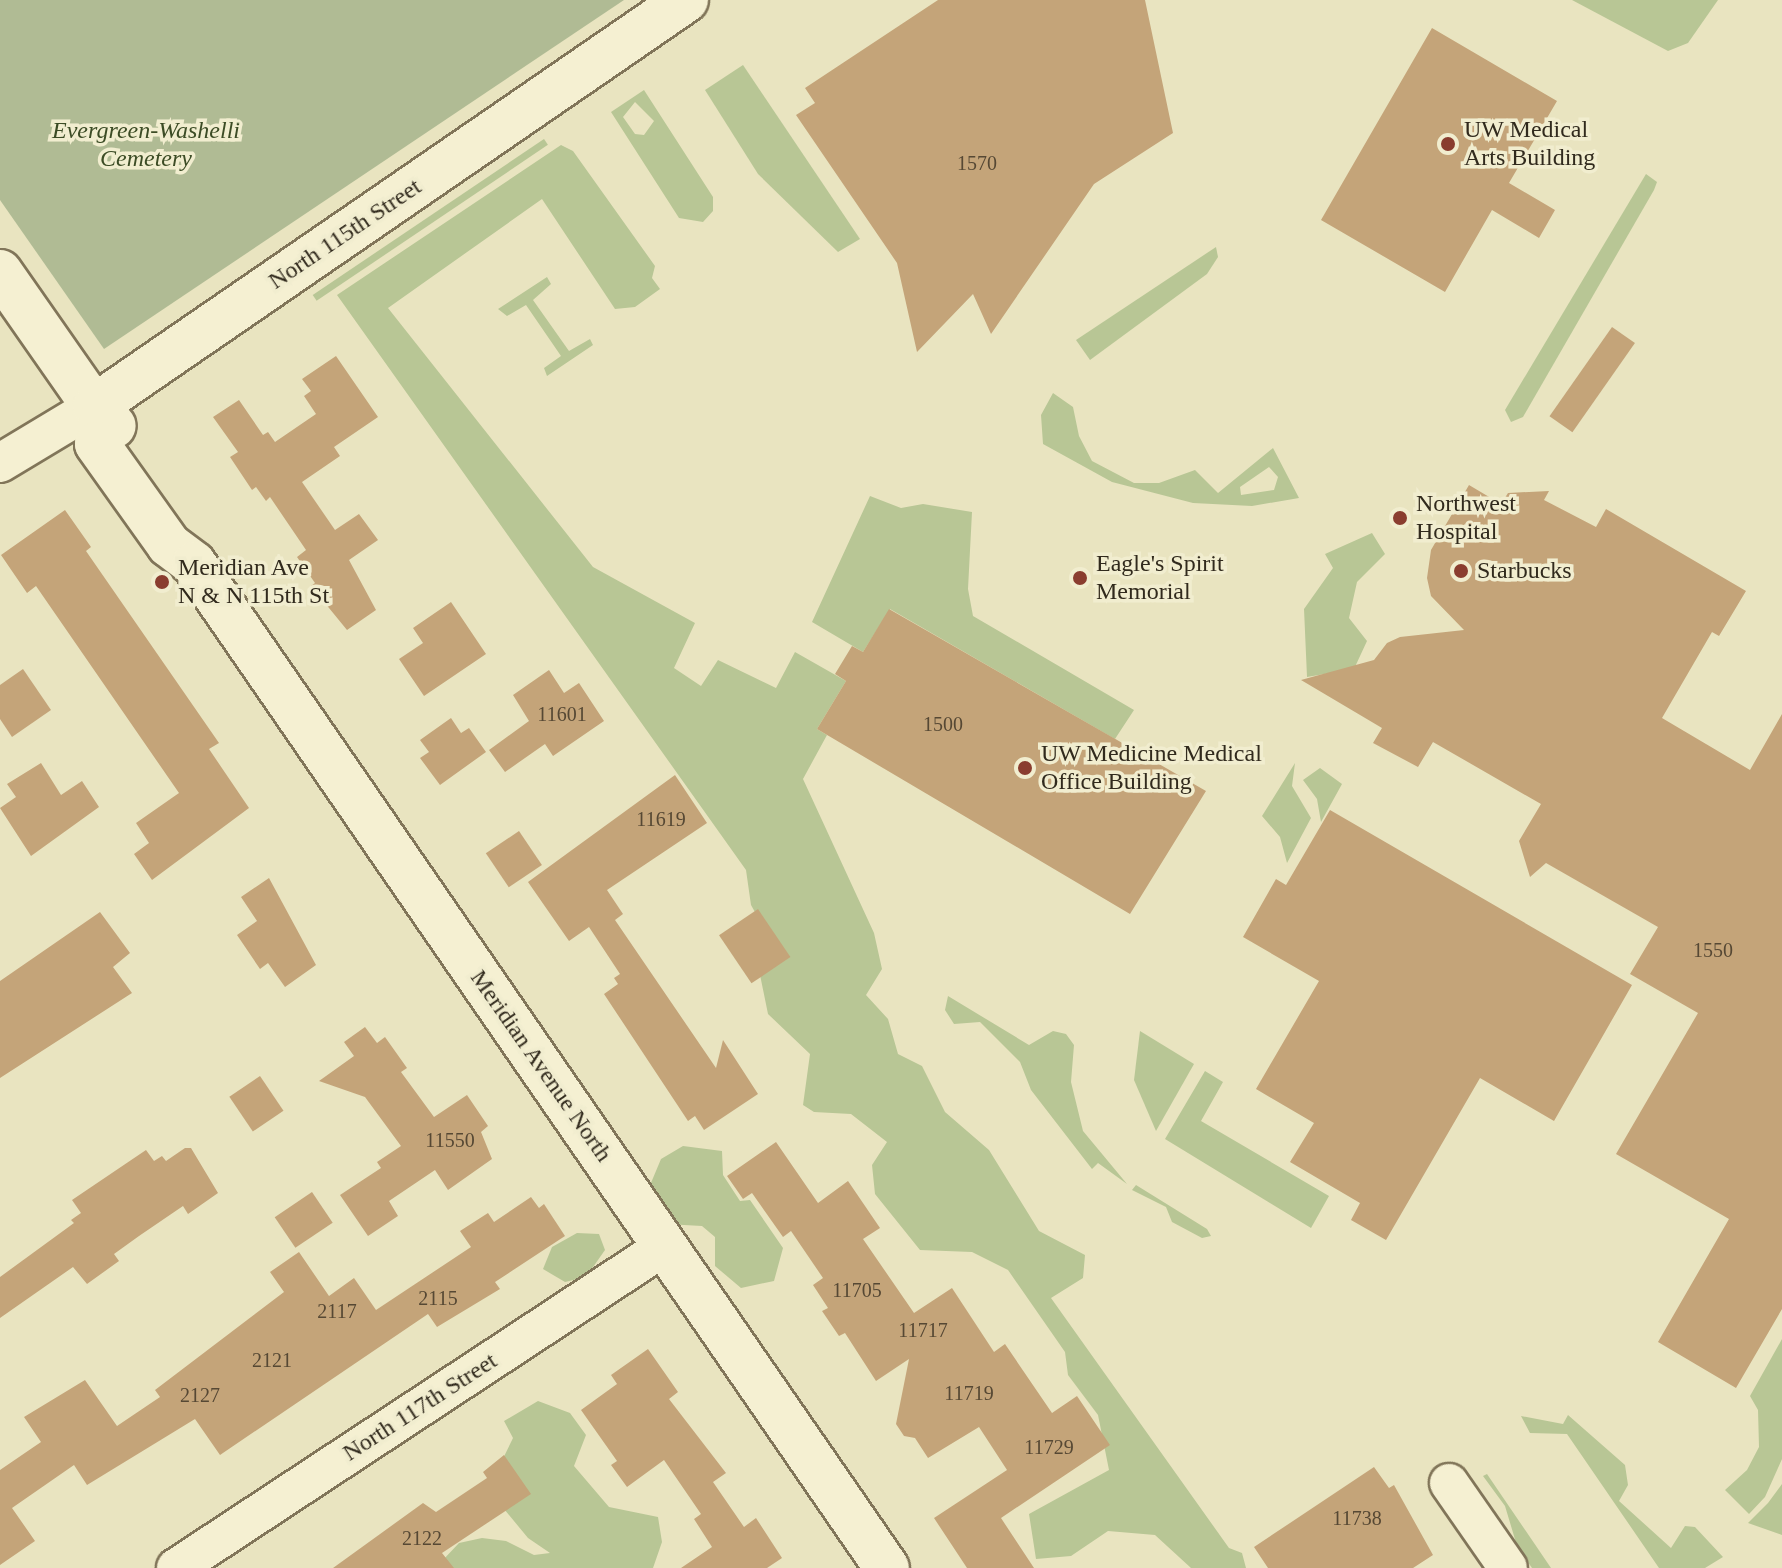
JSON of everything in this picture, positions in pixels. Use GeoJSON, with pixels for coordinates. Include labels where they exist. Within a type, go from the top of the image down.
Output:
{"type":"FeatureCollection","features":[{"type":"Feature","properties":{"kind":"street","name":"North 115th Street"},"geometry":{"type":"LineString","coordinates":[[0,463],[98,412],[686,0]]}},
{"type":"Feature","properties":{"kind":"street"},"geometry":{"type":"LineString","coordinates":[[0,272],[98,412]]}},
{"type":"Feature","properties":{"kind":"street","name":"Meridian Avenue North"},"geometry":{"type":"LineString","coordinates":[[98,412],[97,444],[169,545],[194,564],[887,1568]]}},
{"type":"Feature","properties":{"kind":"street","name":"North 117th Street"},"geometry":{"type":"LineString","coordinates":[[176,1568],[665,1246]]}},
{"type":"Feature","properties":{"kind":"street"},"geometry":{"type":"LineString","coordinates":[[1449,1483],[1508,1568]]}},
{"type":"Feature","properties":{"kind":"green space","name":"Evergreen-Washelli Cemetery"},"geometry":{"type":"Polygon","coordinates":[[[0,0],[624,0],[104,349],[0,200],[0,0]]]}},
{"type":"Feature","properties":{"kind":"green space"},"geometry":{"type":"Polygon","coordinates":[[[1572,0],[1718,0],[1688,43],[1668,51],[1572,0]]]}},
{"type":"Feature","properties":{"kind":"green space"},"geometry":{"type":"Polygon","coordinates":[[[743,65],[860,239],[838,252],[758,174],[705,90],[743,65]]]}},
{"type":"Feature","properties":{"kind":"green space"},"geometry":{"type":"Polygon","coordinates":[[[644,90],[713,197],[713,211],[703,222],[679,218],[611,112],[644,90]],[[635,102],[623,117],[635,134],[644,135],[654,121],[635,102]]]}},
{"type":"Feature","properties":{"kind":"green space"},"geometry":{"type":"Polygon","coordinates":[[[544,139],[548,145],[317,301],[313,295],[544,139]]]}},
{"type":"Feature","properties":{"kind":"green space"},"geometry":{"type":"Polygon","coordinates":[[[561,145],[573,151],[655,266],[652,278],[660,289],[635,307],[615,309],[542,199],[388,308],[593,567],[695,623],[674,668],[701,686],[718,660],[776,688],[795,652],[846,681],[817,729],[827,735],[803,779],[874,933],[882,969],[866,995],[888,1019],[898,1054],[922,1066],[945,1112],[989,1150],[1039,1231],[1085,1255],[1083,1278],[1051,1298],[1229,1548],[1242,1553],[1246,1568],[1191,1568],[1155,1535],[1108,1531],[1071,1556],[1036,1559],[1029,1514],[1109,1470],[1098,1415],[1068,1375],[1065,1352],[1008,1270],[972,1252],[920,1250],[875,1194],[872,1165],[887,1142],[851,1114],[814,1112],[803,1105],[810,1054],[768,1014],[758,965],[770,939],[751,905],[746,870],[337,295],[561,145]]]}},
{"type":"Feature","properties":{"kind":"green space"},"geometry":{"type":"Polygon","coordinates":[[[1646,174],[1657,182],[1654,190],[1523,417],[1511,422],[1505,410],[1646,174]]]}},
{"type":"Feature","properties":{"kind":"green space"},"geometry":{"type":"Polygon","coordinates":[[[1216,247],[1218,257],[1207,274],[1090,360],[1076,340],[1216,247]]]}},
{"type":"Feature","properties":{"kind":"green space"},"geometry":{"type":"Polygon","coordinates":[[[547,277],[551,284],[533,300],[569,351],[590,339],[593,345],[547,376],[544,368],[561,356],[526,305],[507,316],[498,309],[547,277]]]}},
{"type":"Feature","properties":{"kind":"green space"},"geometry":{"type":"Polygon","coordinates":[[[1053,393],[1073,407],[1079,436],[1092,461],[1134,483],[1159,483],[1195,470],[1218,493],[1273,448],[1299,498],[1252,506],[1193,503],[1112,482],[1043,444],[1041,415],[1053,393]],[[1269,467],[1240,487],[1241,495],[1274,490],[1278,477],[1269,467]]]}},
{"type":"Feature","properties":{"kind":"green space"},"geometry":{"type":"Polygon","coordinates":[[[870,496],[901,508],[923,504],[972,512],[968,589],[973,616],[1134,710],[1115,739],[890,609],[863,652],[812,622],[870,496]]]}},
{"type":"Feature","properties":{"kind":"green space"},"geometry":{"type":"Polygon","coordinates":[[[1372,533],[1385,554],[1357,582],[1349,618],[1367,641],[1354,669],[1307,677],[1304,609],[1333,568],[1325,554],[1372,533]]]}},
{"type":"Feature","properties":{"kind":"green space"},"geometry":{"type":"Polygon","coordinates":[[[1295,763],[1292,786],[1311,818],[1287,863],[1280,837],[1262,816],[1295,763]]]}},
{"type":"Feature","properties":{"kind":"green space"},"geometry":{"type":"Polygon","coordinates":[[[1320,768],[1342,784],[1321,822],[1317,799],[1303,780],[1320,768]]]}},
{"type":"Feature","properties":{"kind":"green space"},"geometry":{"type":"Polygon","coordinates":[[[948,996],[1029,1045],[1053,1031],[1066,1034],[1074,1045],[1071,1082],[1083,1131],[1127,1184],[1098,1163],[1092,1169],[1031,1090],[1020,1062],[980,1022],[954,1024],[945,1010],[948,996]]]}},
{"type":"Feature","properties":{"kind":"green space"},"geometry":{"type":"Polygon","coordinates":[[[1140,1031],[1194,1064],[1156,1131],[1134,1080],[1140,1031]]]}},
{"type":"Feature","properties":{"kind":"green space"},"geometry":{"type":"Polygon","coordinates":[[[1205,1071],[1223,1082],[1201,1121],[1329,1196],[1311,1228],[1165,1139],[1205,1071]]]}},
{"type":"Feature","properties":{"kind":"green space"},"geometry":{"type":"Polygon","coordinates":[[[683,1146],[722,1151],[723,1175],[740,1201],[750,1200],[783,1248],[774,1281],[741,1288],[715,1266],[715,1237],[702,1226],[666,1224],[648,1190],[661,1159],[683,1146]]]}},
{"type":"Feature","properties":{"kind":"green space"},"geometry":{"type":"Polygon","coordinates":[[[1136,1185],[1207,1229],[1211,1236],[1202,1238],[1172,1222],[1166,1207],[1132,1190],[1136,1185]]]}},
{"type":"Feature","properties":{"kind":"green space"},"geometry":{"type":"Polygon","coordinates":[[[577,1233],[599,1234],[605,1250],[586,1277],[565,1282],[543,1269],[552,1247],[577,1233]]]}},
{"type":"Feature","properties":{"kind":"green space"},"geometry":{"type":"Polygon","coordinates":[[[1782,1339],[1782,1459],[1765,1497],[1749,1514],[1725,1490],[1747,1470],[1759,1447],[1758,1410],[1750,1396],[1782,1339]]]}},
{"type":"Feature","properties":{"kind":"green space"},"geometry":{"type":"Polygon","coordinates":[[[538,1401],[570,1413],[586,1435],[574,1466],[609,1507],[658,1517],[662,1542],[653,1568],[444,1568],[442,1561],[459,1543],[482,1538],[506,1541],[534,1555],[550,1553],[528,1538],[495,1498],[494,1477],[513,1438],[504,1421],[538,1401]]]}},
{"type":"Feature","properties":{"kind":"green space"},"geometry":{"type":"Polygon","coordinates":[[[1568,1415],[1625,1465],[1628,1485],[1619,1501],[1671,1548],[1685,1526],[1695,1527],[1723,1557],[1705,1568],[1659,1568],[1567,1434],[1530,1433],[1521,1416],[1563,1424],[1568,1415]]]}},
{"type":"Feature","properties":{"kind":"green space"},"geometry":{"type":"Polygon","coordinates":[[[1487,1474],[1551,1568],[1532,1568],[1517,1546],[1505,1506],[1483,1476],[1487,1474]]]}},
{"type":"Feature","properties":{"kind":"green space"},"geometry":{"type":"Polygon","coordinates":[[[1782,1484],[1782,1535],[1748,1523],[1768,1503],[1782,1484]]]}},
{"type":"Feature","properties":{"kind":"building"},"geometry":{"type":"Polygon","coordinates":[[[938,0],[1145,0],[1173,133],[1094,184],[991,334],[973,294],[917,352],[897,263],[796,115],[815,103],[805,88],[938,0]]]}},
{"type":"Feature","properties":{"kind":"building","name":"UW Medical Arts Building"},"geometry":{"type":"Polygon","coordinates":[[[1432,28],[1557,101],[1509,183],[1555,210],[1539,238],[1492,210],[1445,292],[1321,220],[1432,28]]]}},
{"type":"Feature","properties":{"kind":"building"},"geometry":{"type":"Polygon","coordinates":[[[1612,327],[1635,343],[1572,432],[1549,416],[1612,327]]]}},
{"type":"Feature","properties":{"kind":"building"},"geometry":{"type":"Polygon","coordinates":[[[336,356],[378,417],[334,447],[340,456],[302,482],[335,530],[359,514],[378,540],[349,560],[376,610],[347,630],[311,586],[315,583],[297,557],[306,550],[270,497],[266,501],[256,487],[252,490],[230,457],[238,452],[213,417],[239,400],[263,435],[268,432],[275,442],[316,414],[304,396],[311,391],[302,379],[336,356]]]}},
{"type":"Feature","properties":{"kind":"building"},"geometry":{"type":"Polygon","coordinates":[[[1469,485],[1501,504],[1508,493],[1549,491],[1544,500],[1596,527],[1606,509],[1746,591],[1719,636],[1712,632],[1662,718],[1750,770],[1782,714],[1782,1309],[1736,1388],[1658,1342],[1729,1219],[1616,1154],[1698,1013],[1630,974],[1658,927],[1546,863],[1530,877],[1519,841],[1541,804],[1433,742],[1418,767],[1373,743],[1382,728],[1301,680],[1374,660],[1387,643],[1400,637],[1464,630],[1431,596],[1427,578],[1431,550],[1469,485]]]}},
{"type":"Feature","properties":{"kind":"building"},"geometry":{"type":"Polygon","coordinates":[[[65,510],[91,547],[86,551],[219,743],[209,749],[249,808],[152,880],[134,854],[149,843],[136,823],[179,793],[36,586],[27,593],[1,555],[65,510]]]}},
{"type":"Feature","properties":{"kind":"building"},"geometry":{"type":"Polygon","coordinates":[[[451,602],[486,654],[424,696],[399,659],[423,643],[413,628],[451,602]]]}},
{"type":"Feature","properties":{"kind":"building","name":"UW Medicine Medical Office Building"},"geometry":{"type":"Polygon","coordinates":[[[889,609],[1206,791],[1130,914],[817,729],[846,681],[835,674],[852,646],[863,652],[889,609]]]}},
{"type":"Feature","properties":{"kind":"building"},"geometry":{"type":"Polygon","coordinates":[[[23,669],[51,710],[12,737],[0,719],[0,685],[23,669]]]}},
{"type":"Feature","properties":{"kind":"building"},"geometry":{"type":"Polygon","coordinates":[[[549,670],[564,693],[579,683],[604,721],[553,756],[545,744],[505,772],[489,750],[529,721],[513,695],[549,670]]]}},
{"type":"Feature","properties":{"kind":"building"},"geometry":{"type":"Polygon","coordinates":[[[451,718],[461,733],[469,728],[486,752],[440,785],[420,758],[429,752],[420,740],[451,718]]]}},
{"type":"Feature","properties":{"kind":"building"},"geometry":{"type":"Polygon","coordinates":[[[41,763],[61,795],[82,781],[99,807],[31,856],[0,808],[16,797],[7,784],[41,763]]]}},
{"type":"Feature","properties":{"kind":"building"},"geometry":{"type":"Polygon","coordinates":[[[675,775],[707,823],[607,890],[623,914],[615,920],[716,1068],[723,1040],[758,1094],[704,1130],[695,1116],[688,1121],[604,994],[618,984],[614,978],[620,974],[589,927],[569,941],[528,882],[675,775]]]}},
{"type":"Feature","properties":{"kind":"building"},"geometry":{"type":"Polygon","coordinates":[[[1330,810],[1632,985],[1554,1121],[1480,1078],[1386,1240],[1351,1220],[1360,1203],[1290,1162],[1314,1123],[1256,1089],[1319,981],[1243,937],[1276,879],[1286,885],[1330,810]]]}},
{"type":"Feature","properties":{"kind":"building"},"geometry":{"type":"Polygon","coordinates":[[[519,831],[542,865],[509,887],[486,853],[519,831]]]}},
{"type":"Feature","properties":{"kind":"building"},"geometry":{"type":"Polygon","coordinates":[[[269,878],[316,965],[285,987],[268,963],[260,969],[237,935],[257,921],[241,897],[269,878]]]}},
{"type":"Feature","properties":{"kind":"building"},"geometry":{"type":"Polygon","coordinates":[[[758,909],[790,957],[751,983],[719,935],[758,909]]]}},
{"type":"Feature","properties":{"kind":"building"},"geometry":{"type":"Polygon","coordinates":[[[100,912],[130,953],[113,967],[132,993],[0,1078],[0,981],[100,912]]]}},
{"type":"Feature","properties":{"kind":"building"},"geometry":{"type":"Polygon","coordinates":[[[365,1027],[377,1043],[385,1037],[407,1068],[401,1072],[434,1117],[467,1095],[488,1126],[481,1132],[492,1159],[448,1190],[435,1170],[389,1201],[398,1216],[368,1236],[340,1195],[381,1168],[377,1162],[401,1146],[365,1097],[319,1081],[354,1056],[344,1042],[365,1027]]]}},
{"type":"Feature","properties":{"kind":"building"},"geometry":{"type":"Polygon","coordinates":[[[260,1076],[283,1111],[253,1132],[229,1097],[260,1076]]]}},
{"type":"Feature","properties":{"kind":"building"},"geometry":{"type":"Polygon","coordinates":[[[776,1142],[818,1203],[848,1181],[880,1228],[863,1239],[914,1313],[952,1288],[994,1352],[1005,1344],[1052,1413],[1077,1396],[1110,1445],[1001,1518],[1034,1568],[967,1568],[934,1518],[1007,1470],[979,1427],[928,1458],[915,1438],[904,1436],[896,1424],[909,1359],[876,1381],[845,1333],[839,1336],[822,1311],[828,1308],[813,1285],[823,1278],[791,1231],[783,1237],[752,1193],[743,1199],[727,1176],[776,1142]]]}},
{"type":"Feature","properties":{"kind":"building"},"geometry":{"type":"Polygon","coordinates":[[[185,1148],[191,1148],[218,1193],[188,1214],[183,1206],[139,1236],[114,1254],[119,1261],[87,1284],[73,1267],[0,1318],[0,1277],[74,1223],[71,1220],[81,1213],[72,1200],[146,1150],[154,1161],[162,1156],[166,1161],[185,1148]]]}},
{"type":"Feature","properties":{"kind":"building"},"geometry":{"type":"Polygon","coordinates":[[[312,1192],[333,1223],[295,1248],[275,1217],[312,1192]]]}},
{"type":"Feature","properties":{"kind":"building"},"geometry":{"type":"Polygon","coordinates":[[[531,1197],[539,1208],[544,1204],[565,1236],[495,1282],[500,1289],[437,1327],[428,1314],[220,1455],[195,1419],[87,1485],[74,1465],[12,1508],[35,1541],[0,1565],[0,1470],[41,1442],[24,1417],[85,1380],[117,1426],[160,1397],[155,1390],[284,1292],[270,1272],[299,1252],[329,1296],[354,1278],[376,1310],[471,1247],[460,1231],[488,1213],[494,1222],[531,1197]]]}},
{"type":"Feature","properties":{"kind":"building"},"geometry":{"type":"Polygon","coordinates":[[[648,1349],[678,1392],[669,1399],[726,1473],[713,1482],[744,1527],[756,1518],[782,1558],[767,1568],[681,1568],[712,1547],[694,1519],[701,1514],[664,1460],[627,1487],[611,1465],[617,1461],[581,1410],[617,1384],[611,1375],[648,1349]]]}},
{"type":"Feature","properties":{"kind":"building"},"geometry":{"type":"Polygon","coordinates":[[[504,1455],[531,1494],[442,1553],[454,1568],[333,1568],[423,1503],[436,1512],[487,1478],[483,1472],[504,1455]]]}},
{"type":"Feature","properties":{"kind":"building"},"geometry":{"type":"Polygon","coordinates":[[[1374,1467],[1389,1488],[1394,1485],[1433,1555],[1413,1568],[1268,1568],[1254,1547],[1374,1467]]]}},
{"type":"Feature","properties":{"kind":"place","name":"UW Medical Arts Building"},"geometry":{"type":"Point","coordinates":[1448,144]}},
{"type":"Feature","properties":{"kind":"place","name":"Northwest Hospital"},"geometry":{"type":"Point","coordinates":[1400,518]}},
{"type":"Feature","properties":{"kind":"place","name":"Starbucks"},"geometry":{"type":"Point","coordinates":[1461,571]}},
{"type":"Feature","properties":{"kind":"place","name":"Eagle's Spirit Memorial"},"geometry":{"type":"Point","coordinates":[1080,578]}},
{"type":"Feature","properties":{"kind":"place","name":"Meridian Ave N & N 115th St"},"geometry":{"type":"Point","coordinates":[162,582]}},
{"type":"Feature","properties":{"kind":"place","name":"UW Medicine Medical Office Building"},"geometry":{"type":"Point","coordinates":[1025,768]}}]}
